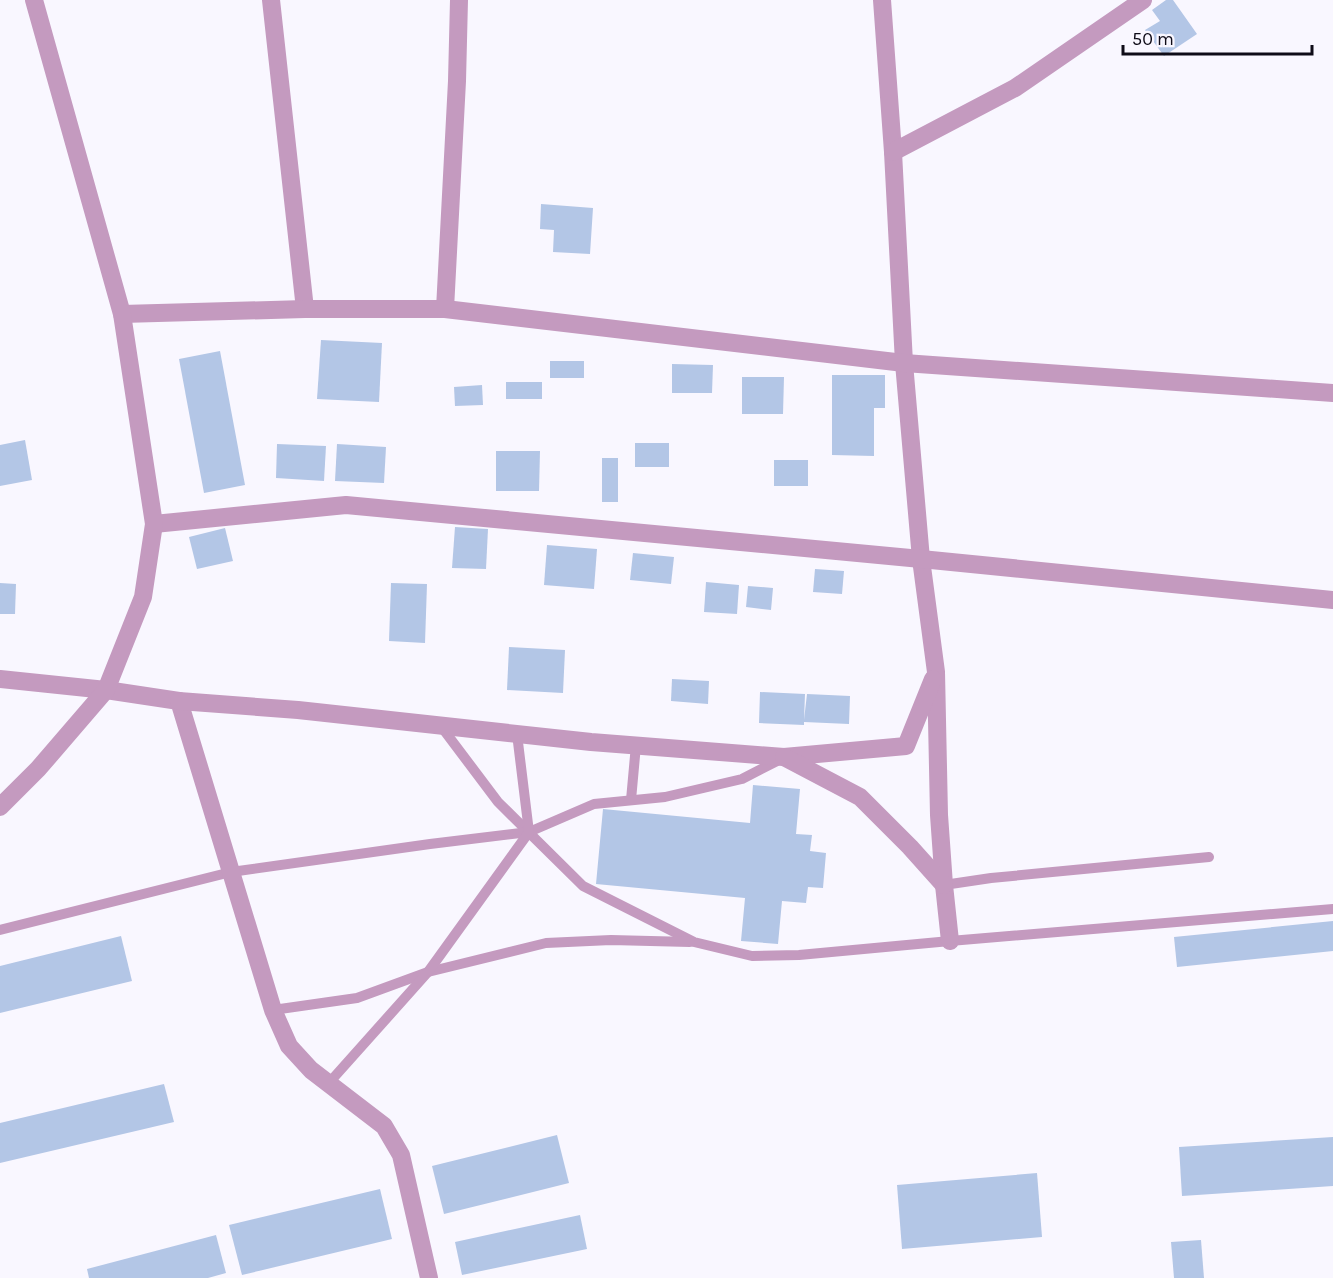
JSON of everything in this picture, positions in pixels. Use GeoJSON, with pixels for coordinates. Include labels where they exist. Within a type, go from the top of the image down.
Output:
{"type":"FeatureCollection","features":[{"type":"Feature","properties":{"kind":"street"},"geometry":{"type":"LineString","coordinates":[[0,807],[38,769],[106,690],[142,597],[154,524],[122,314],[34,0]]}},
{"type":"Feature","properties":{"kind":"street"},"geometry":{"type":"LineString","coordinates":[[272,0],[305,309]]}},
{"type":"Feature","properties":{"kind":"street"},"geometry":{"type":"LineString","coordinates":[[445,309],[459,0]]}},
{"type":"Feature","properties":{"kind":"street"},"geometry":{"type":"LineString","coordinates":[[882,0],[904,363],[921,558],[936,672],[939,815],[950,941]]}},
{"type":"Feature","properties":{"kind":"street"},"geometry":{"type":"LineString","coordinates":[[893,152],[1015,88],[1143,0]]}},
{"type":"Feature","properties":{"kind":"street"},"geometry":{"type":"LineString","coordinates":[[122,314],[305,309],[445,309],[904,363],[1333,393]]}},
{"type":"Feature","properties":{"kind":"street"},"geometry":{"type":"LineString","coordinates":[[154,524],[346,505],[921,558],[1333,600]]}},
{"type":"Feature","properties":{"kind":"street"},"geometry":{"type":"LineString","coordinates":[[0,679],[106,690],[179,701],[298,710],[591,742],[784,757],[906,746],[936,672]]}},
{"type":"Feature","properties":{"kind":"street"},"geometry":{"type":"LineString","coordinates":[[179,701],[273,1010],[289,1046],[311,1070],[384,1126],[401,1155],[429,1278]]}},
{"type":"Feature","properties":{"kind":"street"},"geometry":{"type":"LineString","coordinates":[[784,757],[860,797],[944,885]]}},
{"type":"Feature","properties":{"kind":"lane"},"geometry":{"type":"LineString","coordinates":[[440,725],[498,802],[584,886],[694,942]]}},
{"type":"Feature","properties":{"kind":"lane"},"geometry":{"type":"LineString","coordinates":[[328,1084],[428,972],[529,832],[517,734]]}},
{"type":"Feature","properties":{"kind":"lane"},"geometry":{"type":"LineString","coordinates":[[631,800],[636,745]]}},
{"type":"Feature","properties":{"kind":"lane"},"geometry":{"type":"LineString","coordinates":[[0,930],[231,872],[529,832],[594,804],[665,797],[742,779],[784,757]]}},
{"type":"Feature","properties":{"kind":"lane"},"geometry":{"type":"LineString","coordinates":[[944,885],[991,878],[1209,857]]}},
{"type":"Feature","properties":{"kind":"lane"},"geometry":{"type":"LineString","coordinates":[[273,1010],[357,998],[428,972],[546,943],[611,940],[694,942],[752,956],[799,955],[1333,909]]}},
{"type":"Feature","properties":{"kind":"building"},"geometry":{"type":"Polygon","coordinates":[[[1166,0],[1173,0],[1197,34],[1164,56],[1145,30],[1160,21],[1152,10],[1166,0]]]}},
{"type":"Feature","properties":{"kind":"building"},"geometry":{"type":"Polygon","coordinates":[[[541,204],[593,208],[590,254],[553,252],[554,230],[540,229],[541,204]]]}},
{"type":"Feature","properties":{"kind":"building"},"geometry":{"type":"Polygon","coordinates":[[[321,340],[382,343],[379,402],[317,399],[321,340]]]}},
{"type":"Feature","properties":{"kind":"building"},"geometry":{"type":"Polygon","coordinates":[[[220,351],[245,485],[204,493],[179,359],[220,351]]]}},
{"type":"Feature","properties":{"kind":"building"},"geometry":{"type":"Polygon","coordinates":[[[550,361],[584,361],[584,378],[550,378],[550,361]]]}},
{"type":"Feature","properties":{"kind":"building"},"geometry":{"type":"Polygon","coordinates":[[[672,364],[713,365],[712,393],[672,393],[672,364]]]}},
{"type":"Feature","properties":{"kind":"building"},"geometry":{"type":"Polygon","coordinates":[[[832,375],[885,375],[885,408],[874,408],[874,456],[832,455],[832,375]]]}},
{"type":"Feature","properties":{"kind":"building"},"geometry":{"type":"Polygon","coordinates":[[[742,377],[784,377],[783,414],[742,414],[742,377]]]}},
{"type":"Feature","properties":{"kind":"building"},"geometry":{"type":"Polygon","coordinates":[[[506,382],[542,382],[542,399],[506,399],[506,382]]]}},
{"type":"Feature","properties":{"kind":"building"},"geometry":{"type":"Polygon","coordinates":[[[482,385],[483,405],[455,406],[454,387],[482,385]]]}},
{"type":"Feature","properties":{"kind":"building"},"geometry":{"type":"Polygon","coordinates":[[[25,440],[32,480],[0,486],[0,445],[25,440]]]}},
{"type":"Feature","properties":{"kind":"building"},"geometry":{"type":"Polygon","coordinates":[[[635,443],[669,443],[669,467],[635,467],[635,443]]]}},
{"type":"Feature","properties":{"kind":"building"},"geometry":{"type":"Polygon","coordinates":[[[277,444],[326,446],[324,481],[276,478],[277,444]]]}},
{"type":"Feature","properties":{"kind":"building"},"geometry":{"type":"Polygon","coordinates":[[[337,444],[386,447],[384,483],[335,481],[337,444]]]}},
{"type":"Feature","properties":{"kind":"building"},"geometry":{"type":"Polygon","coordinates":[[[496,451],[540,451],[539,491],[496,491],[496,451]]]}},
{"type":"Feature","properties":{"kind":"building"},"geometry":{"type":"Polygon","coordinates":[[[602,458],[618,458],[618,502],[602,502],[602,458]]]}},
{"type":"Feature","properties":{"kind":"building"},"geometry":{"type":"Polygon","coordinates":[[[774,460],[808,460],[808,486],[774,486],[774,460]]]}},
{"type":"Feature","properties":{"kind":"building"},"geometry":{"type":"Polygon","coordinates":[[[455,527],[488,529],[486,569],[452,568],[455,527]]]}},
{"type":"Feature","properties":{"kind":"building"},"geometry":{"type":"Polygon","coordinates":[[[225,528],[233,561],[197,569],[189,537],[225,528]]]}},
{"type":"Feature","properties":{"kind":"building"},"geometry":{"type":"Polygon","coordinates":[[[547,545],[597,549],[594,589],[544,585],[547,545]]]}},
{"type":"Feature","properties":{"kind":"building"},"geometry":{"type":"Polygon","coordinates":[[[633,553],[674,557],[671,584],[630,580],[633,553]]]}},
{"type":"Feature","properties":{"kind":"building"},"geometry":{"type":"Polygon","coordinates":[[[815,569],[844,571],[842,594],[813,592],[815,569]]]}},
{"type":"Feature","properties":{"kind":"building"},"geometry":{"type":"Polygon","coordinates":[[[706,582],[739,585],[737,614],[704,612],[706,582]]]}},
{"type":"Feature","properties":{"kind":"building"},"geometry":{"type":"Polygon","coordinates":[[[0,583],[16,584],[15,614],[0,614],[0,583]]]}},
{"type":"Feature","properties":{"kind":"building"},"geometry":{"type":"Polygon","coordinates":[[[391,583],[427,584],[425,643],[389,641],[391,583]]]}},
{"type":"Feature","properties":{"kind":"building"},"geometry":{"type":"Polygon","coordinates":[[[748,586],[773,588],[771,610],[746,607],[748,586]]]}},
{"type":"Feature","properties":{"kind":"building"},"geometry":{"type":"Polygon","coordinates":[[[509,647],[565,650],[563,693],[507,690],[509,647]]]}},
{"type":"Feature","properties":{"kind":"building"},"geometry":{"type":"Polygon","coordinates":[[[672,679],[709,681],[708,704],[671,701],[672,679]]]}},
{"type":"Feature","properties":{"kind":"building"},"geometry":{"type":"Polygon","coordinates":[[[760,692],[805,694],[804,720],[807,694],[850,696],[849,724],[759,723],[760,692]]]}},
{"type":"Feature","properties":{"kind":"building"},"geometry":{"type":"Polygon","coordinates":[[[753,785],[800,789],[796,834],[812,835],[810,851],[826,853],[823,888],[808,887],[806,903],[782,901],[778,944],[741,941],[745,898],[596,884],[603,809],[750,823],[753,785]]]}},
{"type":"Feature","properties":{"kind":"building"},"geometry":{"type":"Polygon","coordinates":[[[1333,921],[1333,951],[1177,967],[1174,937],[1333,921]]]}},
{"type":"Feature","properties":{"kind":"building"},"geometry":{"type":"Polygon","coordinates":[[[121,936],[132,981],[0,1013],[0,966],[121,936]]]}},
{"type":"Feature","properties":{"kind":"building"},"geometry":{"type":"Polygon","coordinates":[[[164,1084],[174,1122],[0,1163],[0,1123],[164,1084]]]}},
{"type":"Feature","properties":{"kind":"building"},"geometry":{"type":"Polygon","coordinates":[[[557,1135],[569,1183],[444,1214],[432,1166],[557,1135]]]}},
{"type":"Feature","properties":{"kind":"building"},"geometry":{"type":"Polygon","coordinates":[[[1333,1137],[1333,1186],[1182,1196],[1179,1147],[1333,1137]]]}},
{"type":"Feature","properties":{"kind":"building"},"geometry":{"type":"Polygon","coordinates":[[[1037,1173],[1042,1237],[902,1249],[897,1185],[1037,1173]]]}},
{"type":"Feature","properties":{"kind":"building"},"geometry":{"type":"Polygon","coordinates":[[[380,1189],[392,1239],[242,1275],[229,1225],[380,1189]]]}},
{"type":"Feature","properties":{"kind":"building"},"geometry":{"type":"Polygon","coordinates":[[[580,1215],[587,1249],[462,1275],[455,1242],[580,1215]]]}},
{"type":"Feature","properties":{"kind":"building"},"geometry":{"type":"Polygon","coordinates":[[[216,1235],[226,1273],[208,1278],[89,1278],[87,1269],[216,1235]]]}},
{"type":"Feature","properties":{"kind":"building"},"geometry":{"type":"Polygon","coordinates":[[[1201,1240],[1204,1278],[1174,1278],[1171,1242],[1201,1240]]]}}]}
